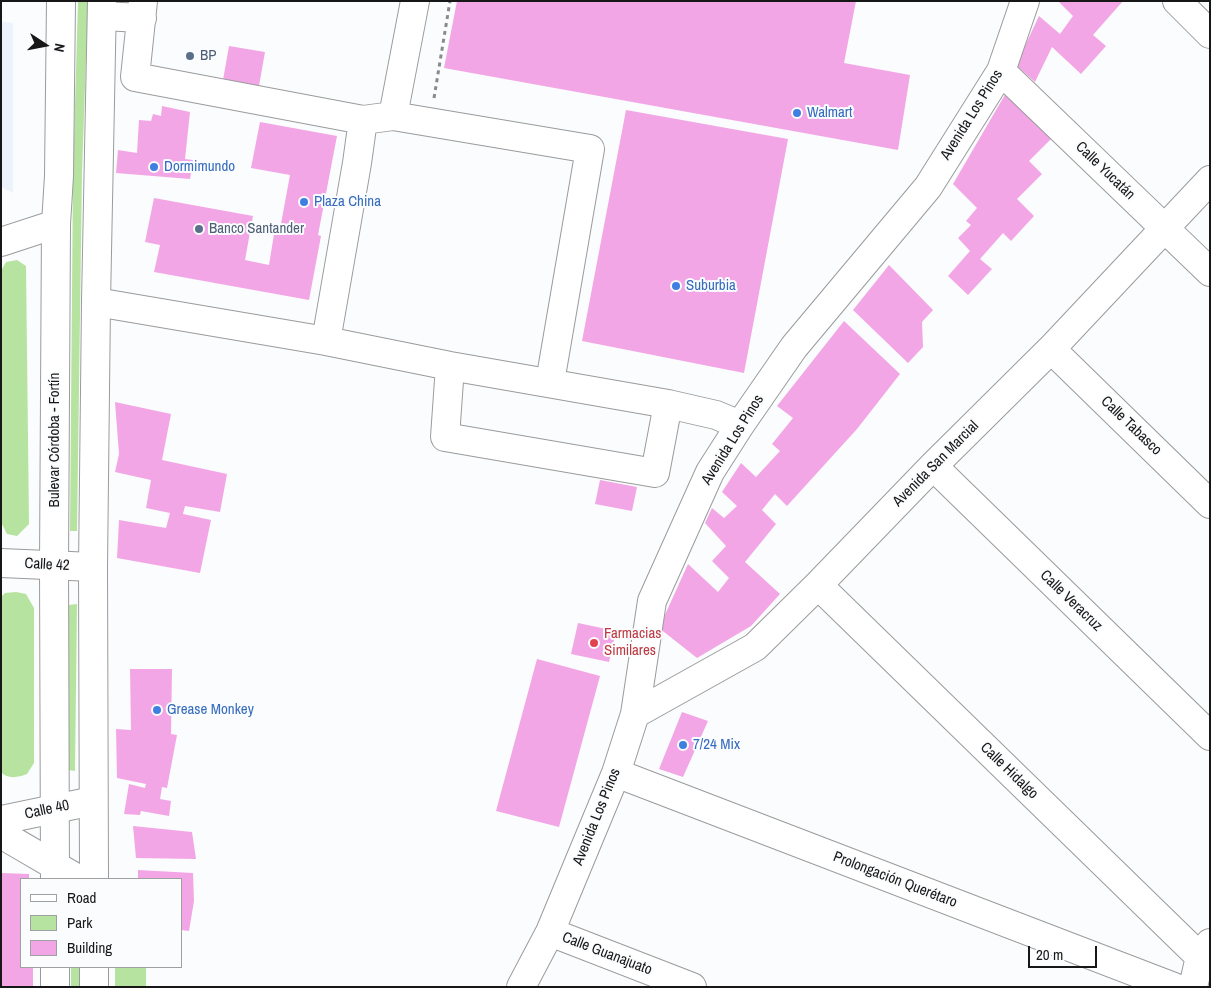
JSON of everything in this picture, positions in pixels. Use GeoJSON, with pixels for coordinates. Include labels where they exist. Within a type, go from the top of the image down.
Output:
{"type":"FeatureCollection","features":[{"type":"Feature","properties":{"kind":"street","name":"Bulevar Córdoba - Fortín"},"geometry":{"type":"LineString","coordinates":[[55,872],[56,224],[59,176],[61,1]]}},
{"type":"Feature","properties":{"kind":"street"},"geometry":{"type":"LineString","coordinates":[[393,116],[416,1]]}},
{"type":"Feature","properties":{"kind":"street","name":"Avenida Los Pinos"},"geometry":{"type":"LineString","coordinates":[[522,987],[550,932],[616,773],[635,714],[652,600],[710,472],[794,347],[928,187],[1001,71],[1024,1]]}},
{"type":"Feature","properties":{"kind":"street"},"geometry":{"type":"LineString","coordinates":[[1176,1],[1210,34]]}},
{"type":"Feature","properties":{"kind":"street"},"geometry":{"type":"LineString","coordinates":[[94,878],[93,567],[102,9],[143,10],[135,77],[363,120],[393,116],[590,149],[550,382]]}},
{"type":"Feature","properties":{"kind":"street","name":"Calle Yucatán"},"geometry":{"type":"LineString","coordinates":[[1001,71],[1210,272]]}},
{"type":"Feature","properties":{"kind":"street"},"geometry":{"type":"LineString","coordinates":[[326,341],[363,120]]}},
{"type":"Feature","properties":{"kind":"street","name":"Avenida San Marcial"},"geometry":{"type":"LineString","coordinates":[[635,714],[755,647],[1051,349],[1210,180]]}},
{"type":"Feature","properties":{"kind":"street"},"geometry":{"type":"LineString","coordinates":[[1,242],[56,224]]}},
{"type":"Feature","properties":{"kind":"street"},"geometry":{"type":"LineString","coordinates":[[96,302],[326,341],[450,366],[668,404],[716,415],[740,425]]}},
{"type":"Feature","properties":{"kind":"street","name":"Calle Tabasco"},"geometry":{"type":"LineString","coordinates":[[1051,349],[1210,504]]}},
{"type":"Feature","properties":{"kind":"street"},"geometry":{"type":"LineString","coordinates":[[450,366],[446,437],[655,473],[668,404]]}},
{"type":"Feature","properties":{"kind":"street","name":"Calle Veracruz"},"geometry":{"type":"LineString","coordinates":[[933,466],[1210,736]]}},
{"type":"Feature","properties":{"kind":"street","name":"Calle 42"},"geometry":{"type":"LineString","coordinates":[[1,563],[93,567]]}},
{"type":"Feature","properties":{"kind":"street","name":"Calle Hidalgo"},"geometry":{"type":"LineString","coordinates":[[818,585],[1205,950]]}},
{"type":"Feature","properties":{"kind":"street","name":"Prolongación Querétaro"},"geometry":{"type":"LineString","coordinates":[[616,773],[1174,987]]}},
{"type":"Feature","properties":{"kind":"street","name":"Calle 40"},"geometry":{"type":"LineString","coordinates":[[1,820],[93,801]]}},
{"type":"Feature","properties":{"kind":"street","name":"Calle 40"},"geometry":{"type":"LineString","coordinates":[[1,834],[55,872],[75,878]]}},
{"type":"Feature","properties":{"kind":"street","name":"Calle Guanajuato"},"geometry":{"type":"LineString","coordinates":[[550,932],[692,987]]}},
{"type":"Feature","properties":{"kind":"street"},"geometry":{"type":"LineString","coordinates":[[1193,987],[1205,950]]}},
{"type":"Feature","properties":{"kind":"street"},"geometry":{"type":"LineString","coordinates":[[55,968],[55,987]]}},
{"type":"Feature","properties":{"kind":"street"},"geometry":{"type":"LineString","coordinates":[[94,968],[94,987]]}},
{"type":"Feature","properties":{"kind":"path"},"geometry":{"type":"LineString","coordinates":[[434,101],[450,1]]}},
{"type":"Feature","properties":{"kind":"shaded area"},"geometry":{"type":"Polygon","coordinates":[[[1,22],[13,23],[13,193],[1,187],[1,22]]]}},
{"type":"Feature","properties":{"kind":"green space"},"geometry":{"type":"Polygon","coordinates":[[[78,1],[88,1],[82,173],[77,531],[70,531],[73,174],[78,1]]]}},
{"type":"Feature","properties":{"kind":"green space"},"geometry":{"type":"Polygon","coordinates":[[[17,260],[26,266],[29,524],[17,536],[7,534],[1,522],[1,271],[6,262],[17,260]]]}},
{"type":"Feature","properties":{"kind":"green space"},"geometry":{"type":"Polygon","coordinates":[[[16,592],[26,594],[34,608],[34,763],[27,774],[14,777],[4,775],[1,772],[1,597],[5,593],[16,592]]]}},
{"type":"Feature","properties":{"kind":"green space"},"geometry":{"type":"Polygon","coordinates":[[[77,604],[75,771],[68,770],[69,605],[77,604]]]}},
{"type":"Feature","properties":{"kind":"green space"},"geometry":{"type":"Polygon","coordinates":[[[71,968],[79,968],[79,987],[71,987],[71,968]]]}},
{"type":"Feature","properties":{"kind":"green space"},"geometry":{"type":"Polygon","coordinates":[[[115,968],[146,968],[146,987],[115,987],[115,968]]]}},
{"type":"Feature","properties":{"kind":"building","name":"Walmart"},"geometry":{"type":"Polygon","coordinates":[[[457,1],[856,1],[844,63],[910,75],[898,150],[444,68],[457,1]]]}},
{"type":"Feature","properties":{"kind":"building"},"geometry":{"type":"Polygon","coordinates":[[[1058,1],[1123,1],[1093,35],[1106,46],[1081,74],[1052,47],[1035,82],[1016,65],[1039,16],[1060,34],[1073,16],[1058,1]]]}},
{"type":"Feature","properties":{"kind":"building"},"geometry":{"type":"Polygon","coordinates":[[[229,46],[265,52],[259,86],[223,80],[229,46]]]}},
{"type":"Feature","properties":{"kind":"building"},"geometry":{"type":"Polygon","coordinates":[[[1006,93],[1054,136],[1029,161],[1042,174],[1017,199],[1034,216],[1011,241],[1003,233],[980,259],[992,269],[968,295],[948,276],[970,251],[958,238],[971,225],[966,221],[977,208],[953,184],[1006,93]]]}},
{"type":"Feature","properties":{"kind":"building"},"geometry":{"type":"Polygon","coordinates":[[[162,106],[190,112],[185,159],[193,160],[190,179],[116,173],[118,150],[137,153],[139,120],[151,121],[153,114],[161,116],[162,106]]]}},
{"type":"Feature","properties":{"kind":"building","name":"Suburbia"},"geometry":{"type":"Polygon","coordinates":[[[626,110],[788,139],[744,373],[582,341],[626,110]]]}},
{"type":"Feature","properties":{"kind":"building"},"geometry":{"type":"Polygon","coordinates":[[[260,122],[337,136],[318,235],[321,236],[309,300],[154,272],[160,245],[145,242],[154,198],[253,216],[245,260],[269,265],[275,228],[280,229],[290,175],[251,168],[260,122]]]}},
{"type":"Feature","properties":{"kind":"building"},"geometry":{"type":"Polygon","coordinates":[[[889,265],[933,310],[922,322],[923,347],[908,363],[853,310],[889,265]]]}},
{"type":"Feature","properties":{"kind":"building"},"geometry":{"type":"Polygon","coordinates":[[[844,321],[900,374],[857,429],[787,506],[775,494],[762,510],[776,524],[745,562],[780,594],[751,626],[697,658],[659,628],[688,564],[718,592],[729,578],[712,561],[726,546],[705,523],[712,508],[724,518],[737,506],[722,492],[741,463],[756,477],[780,451],[772,444],[793,418],[777,406],[844,321]]]}},
{"type":"Feature","properties":{"kind":"building"},"geometry":{"type":"Polygon","coordinates":[[[115,402],[171,414],[162,460],[227,474],[220,512],[185,506],[183,514],[211,520],[200,573],[117,558],[119,520],[166,528],[170,513],[146,508],[151,480],[115,472],[119,454],[115,402]]]}},
{"type":"Feature","properties":{"kind":"building"},"geometry":{"type":"Polygon","coordinates":[[[600,480],[637,487],[632,511],[595,504],[600,480]]]}},
{"type":"Feature","properties":{"kind":"building","name":"Farmacias Similares"},"geometry":{"type":"Polygon","coordinates":[[[578,623],[616,631],[609,662],[571,654],[578,623]]]}},
{"type":"Feature","properties":{"kind":"building"},"geometry":{"type":"Polygon","coordinates":[[[537,659],[600,676],[559,827],[496,811],[537,659]]]}},
{"type":"Feature","properties":{"kind":"building"},"geometry":{"type":"Polygon","coordinates":[[[130,669],[172,669],[171,734],[177,735],[167,788],[162,787],[160,799],[171,801],[169,816],[141,811],[140,815],[124,814],[129,784],[145,788],[146,784],[117,778],[116,729],[131,730],[130,669]]]}},
{"type":"Feature","properties":{"kind":"building","name":"7/24 Mix"},"geometry":{"type":"Polygon","coordinates":[[[682,712],[708,721],[683,777],[659,769],[682,712]]]}},
{"type":"Feature","properties":{"kind":"building"},"geometry":{"type":"Polygon","coordinates":[[[133,826],[192,832],[196,859],[136,858],[133,826]]]}},
{"type":"Feature","properties":{"kind":"building"},"geometry":{"type":"Polygon","coordinates":[[[138,870],[193,873],[194,901],[189,931],[182,930],[182,878],[138,878],[138,870]]]}},
{"type":"Feature","properties":{"kind":"building"},"geometry":{"type":"Polygon","coordinates":[[[1,873],[29,874],[29,878],[20,878],[20,968],[33,968],[33,987],[1,987],[1,873]]]}},
{"type":"Feature","properties":{"kind":"place","name":"BP"},"geometry":{"type":"Point","coordinates":[190,56]}},
{"type":"Feature","properties":{"kind":"place","name":"Walmart"},"geometry":{"type":"Point","coordinates":[797,113]}},
{"type":"Feature","properties":{"kind":"place","name":"Dormimundo"},"geometry":{"type":"Point","coordinates":[154,167]}},
{"type":"Feature","properties":{"kind":"place","name":"Plaza China"},"geometry":{"type":"Point","coordinates":[304,202]}},
{"type":"Feature","properties":{"kind":"place","name":"Banco Santander"},"geometry":{"type":"Point","coordinates":[199,229]}},
{"type":"Feature","properties":{"kind":"place","name":"Suburbia"},"geometry":{"type":"Point","coordinates":[676,286]}},
{"type":"Feature","properties":{"kind":"place","name":"Farmacias Similares"},"geometry":{"type":"Point","coordinates":[594,643]}},
{"type":"Feature","properties":{"kind":"place","name":"Grease Monkey"},"geometry":{"type":"Point","coordinates":[157,710]}},
{"type":"Feature","properties":{"kind":"place","name":"7/24 Mix"},"geometry":{"type":"Point","coordinates":[683,745]}}]}
